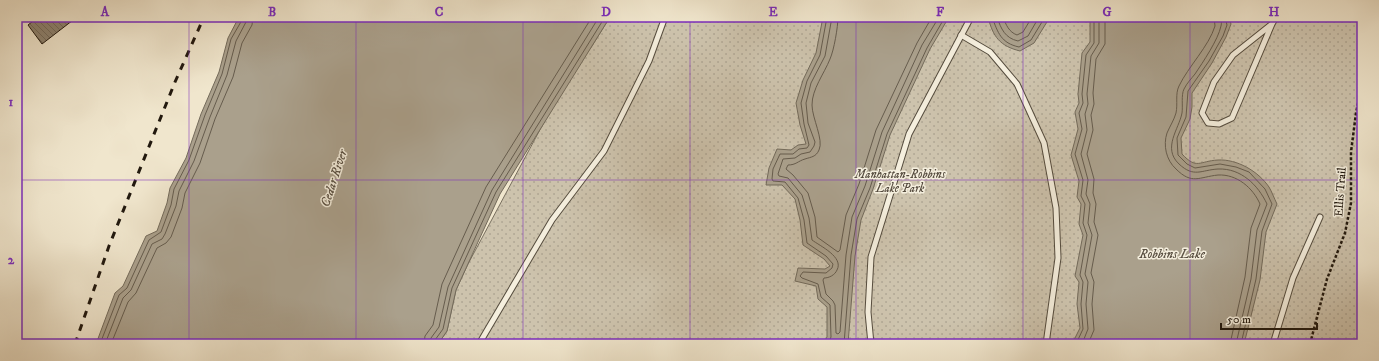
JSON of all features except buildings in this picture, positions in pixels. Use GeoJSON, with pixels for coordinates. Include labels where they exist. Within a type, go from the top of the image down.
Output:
{"type":"FeatureCollection","features":[{"type":"Feature","properties":{"kind":"lane"},"geometry":{"type":"LineString","coordinates":[[479,344],[552,220],[604,151],[649,61],[665,17]]}},
{"type":"Feature","properties":{"kind":"lane"},"geometry":{"type":"LineString","coordinates":[[871,344],[868,312],[871,257],[909,134],[971,17]]}},
{"type":"Feature","properties":{"kind":"lane"},"geometry":{"type":"LineString","coordinates":[[1272,24],[1233,55],[1214,82],[1202,113],[1208,123],[1219,124],[1232,118],[1276,17]]}},
{"type":"Feature","properties":{"kind":"lane"},"geometry":{"type":"LineString","coordinates":[[961,35],[990,52],[1017,84],[1044,143],[1056,208],[1058,258],[1046,344]]}},
{"type":"Feature","properties":{"kind":"lane"},"geometry":{"type":"LineString","coordinates":[[1273,344],[1293,278],[1320,217]]}},
{"type":"Feature","properties":{"kind":"path","name":"Ellis Trail"},"geometry":{"type":"LineString","coordinates":[[1310,344],[1327,280],[1345,233],[1351,204],[1351,152],[1356,113],[1362,84]]}},
{"type":"Feature","properties":{"kind":"green space","name":"Manhattan-Robbins Lake Park"},"geometry":{"type":"Polygon","coordinates":[[[610,17],[1362,17],[1362,344],[438,344],[447,331],[456,290],[468,264],[565,83],[592,46],[610,17]]]}},
{"type":"Feature","properties":{"kind":"water","name":"Cedar River"},"geometry":{"type":"Polygon","coordinates":[[[239,17],[610,17],[500,194],[456,290],[447,331],[438,344],[96,344],[115,293],[123,286],[146,236],[157,231],[167,203],[170,188],[186,158],[201,114],[219,72],[228,38],[239,17]]]}},
{"type":"Feature","properties":{"kind":"water"},"geometry":{"type":"Polygon","coordinates":[[[823,17],[949,17],[930,49],[890,135],[873,189],[861,220],[855,256],[848,344],[823,344],[827,337],[827,307],[818,299],[816,286],[795,281],[798,268],[825,269],[830,266],[824,259],[803,245],[800,220],[795,199],[782,185],[766,185],[769,168],[777,149],[791,150],[798,145],[806,144],[800,125],[796,103],[803,80],[816,53],[823,17]]]}},
{"type":"Feature","properties":{"kind":"water"},"geometry":{"type":"Polygon","coordinates":[[[988,17],[1050,17],[1034,43],[1020,51],[1007,46],[998,40],[992,30],[988,17]]]}},
{"type":"Feature","properties":{"kind":"water","name":"Robbins Lake"},"geometry":{"type":"Polygon","coordinates":[[[1090,17],[1229,17],[1231,24],[1226,37],[1212,63],[1192,93],[1190,119],[1181,138],[1182,154],[1191,162],[1198,163],[1225,160],[1240,164],[1253,171],[1264,181],[1270,189],[1277,204],[1266,232],[1260,280],[1244,344],[1072,344],[1080,328],[1077,304],[1079,282],[1075,276],[1083,235],[1079,224],[1081,204],[1077,197],[1079,181],[1071,155],[1078,129],[1075,112],[1079,103],[1078,94],[1082,53],[1090,42],[1090,17]]]}},
{"type":"Feature","properties":{"kind":"railway"},"geometry":{"type":"LineString","coordinates":[[75,344],[109,246],[175,82],[204,17]]}}]}
